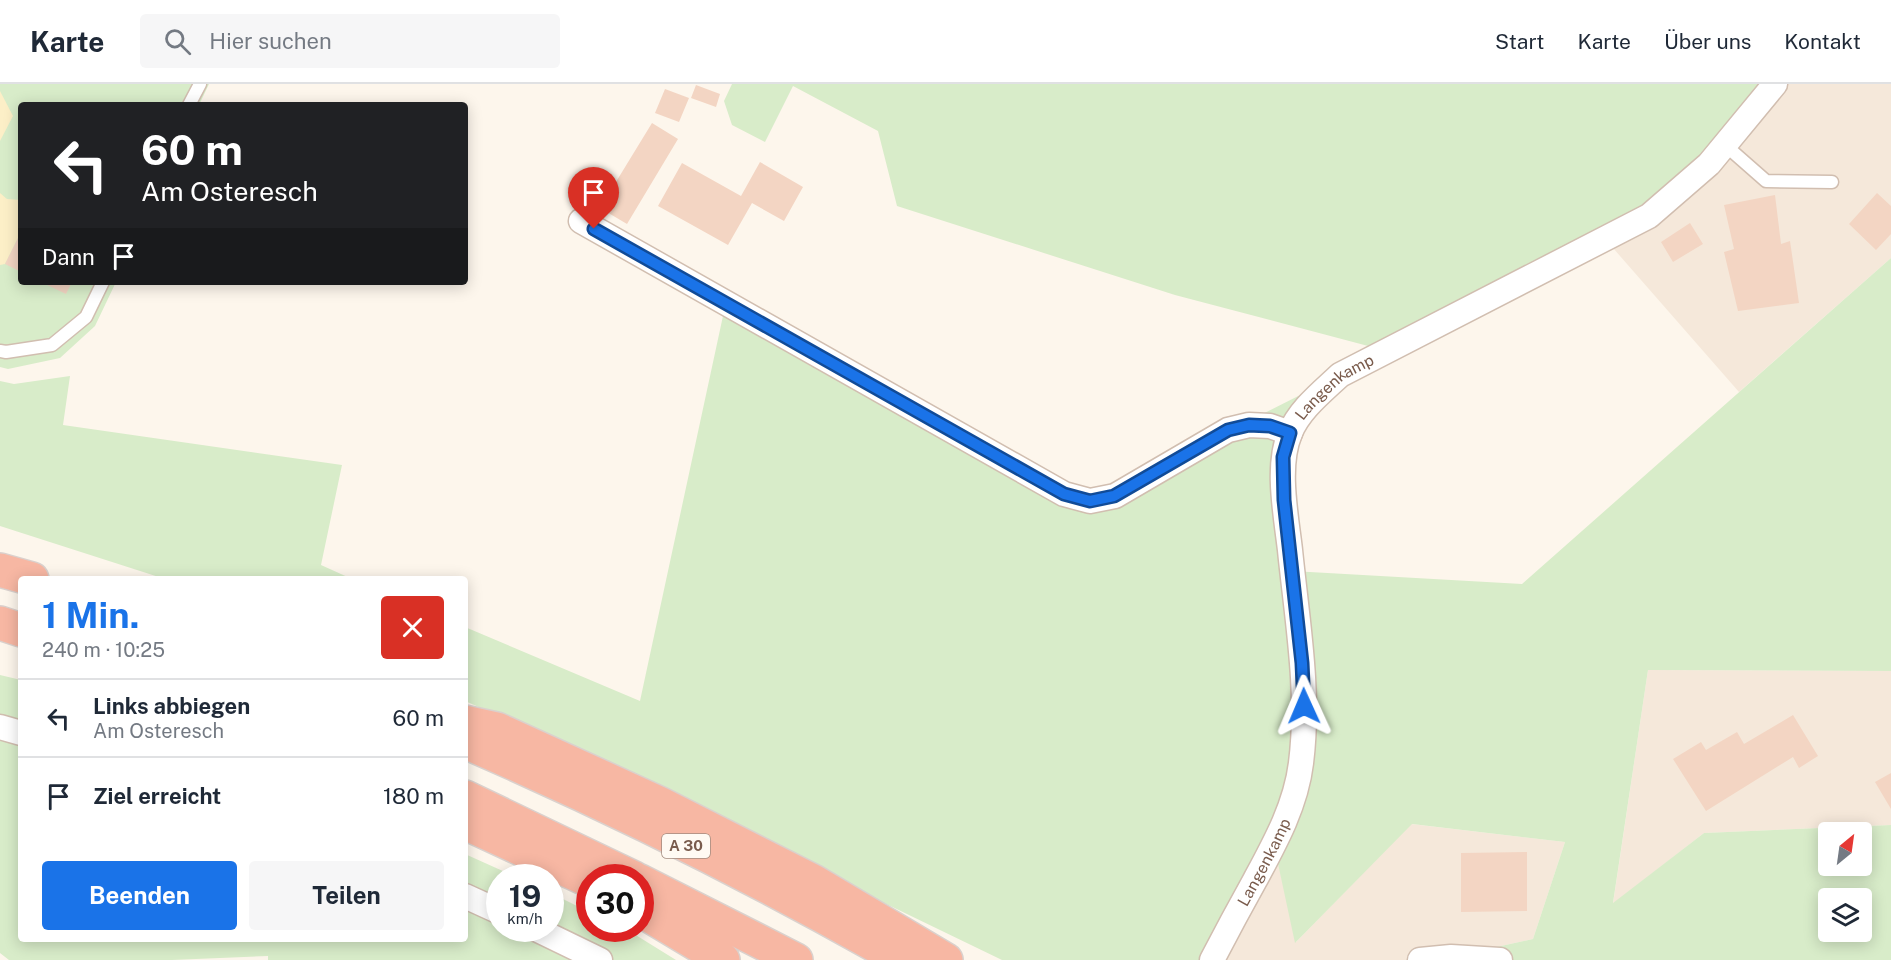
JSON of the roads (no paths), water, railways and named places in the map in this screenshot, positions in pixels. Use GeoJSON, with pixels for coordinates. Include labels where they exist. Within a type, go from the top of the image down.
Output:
{"type":"FeatureCollection","features":[{"type":"Feature","properties":{"kind":"highway"},"geometry":{"type":"LineString","coordinates":[[0,570],[21,576]]}},
{"type":"Feature","properties":{"kind":"highway"},"geometry":{"type":"LineString","coordinates":[[0,623],[18,629]]}},
{"type":"Feature","properties":{"kind":"highway"},"geometry":{"type":"LineString","coordinates":[[468,723],[497,729],[669,808],[813,881],[946,960]]}},
{"type":"Feature","properties":{"kind":"highway","name":"A 30"},"geometry":{"type":"LineString","coordinates":[[468,743],[605,806],[749,877],[901,960]]}},
{"type":"Feature","properties":{"kind":"highway"},"geometry":{"type":"LineString","coordinates":[[468,798],[605,864]]}},
{"type":"Feature","properties":{"kind":"highway"},"geometry":{"type":"LineString","coordinates":[[468,824],[576,875]]}},
{"type":"Feature","properties":{"kind":"highway"},"geometry":{"type":"LineString","coordinates":[[654,888],[796,960]]}},
{"type":"Feature","properties":{"kind":"highway"},"geometry":{"type":"LineString","coordinates":[[654,918],[723,960]]}},
{"type":"Feature","properties":{"kind":"street","name":"Langenkamp"},"geometry":{"type":"LineString","coordinates":[[1212,960],[1274,844],[1291,806],[1301,765],[1302,663],[1284,500],[1283,457],[1290,433],[1303,411],[1340,375],[1649,216],[1709,164],[1775,84]]}},
{"type":"Feature","properties":{"kind":"street"},"geometry":{"type":"LineString","coordinates":[[581,221],[1064,494],[1090,501],[1114,496],[1228,430],[1249,425],[1270,426],[1290,433]]}},
{"type":"Feature","properties":{"kind":"street"},"geometry":{"type":"LineString","coordinates":[[0,728],[18,732]]}},
{"type":"Feature","properties":{"kind":"street"},"geometry":{"type":"LineString","coordinates":[[468,897],[486,906]]}},
{"type":"Feature","properties":{"kind":"street"},"geometry":{"type":"LineString","coordinates":[[563,942],[600,960]]}},
{"type":"Feature","properties":{"kind":"street"},"geometry":{"type":"LineString","coordinates":[[1420,960],[1451,957],[1500,960]]}},
{"type":"Feature","properties":{"kind":"lane"},"geometry":{"type":"LineString","coordinates":[[191,102],[200,84]]}},
{"type":"Feature","properties":{"kind":"lane"},"geometry":{"type":"LineString","coordinates":[[1725,145],[1766,181],[1832,182]]}},
{"type":"Feature","properties":{"kind":"lane"},"geometry":{"type":"LineString","coordinates":[[0,351],[52,345],[86,317],[102,285]]}}]}
